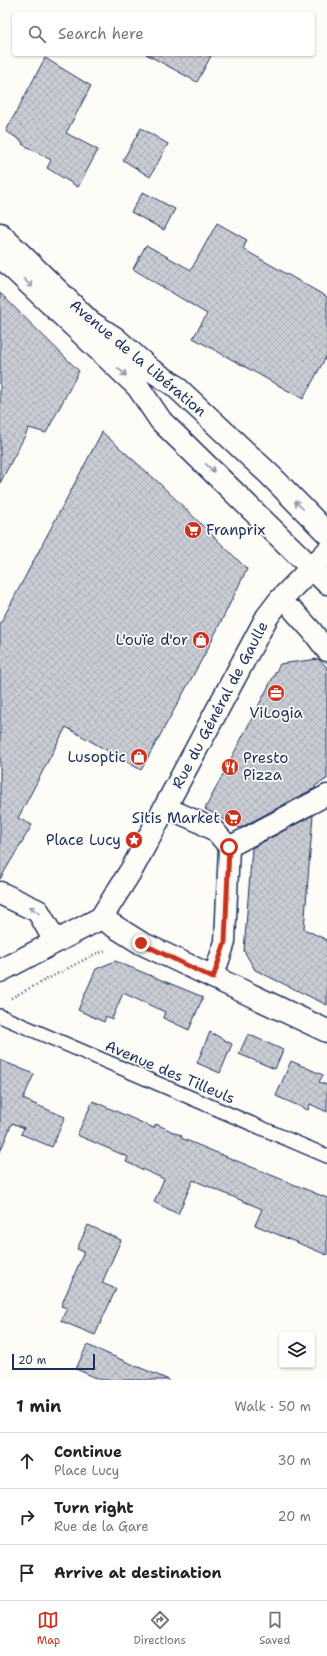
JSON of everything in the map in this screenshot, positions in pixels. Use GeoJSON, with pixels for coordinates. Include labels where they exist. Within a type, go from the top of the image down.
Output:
{"type":"FeatureCollection","features":[{"type":"Feature","properties":{"kind":"main road","name":"Avenue de la Libération"},"geometry":{"type":"LineString","coordinates":[[0,234],[90,322],[115,338],[151,370],[174,386],[327,532]]}},
{"type":"Feature","properties":{"kind":"main road","name":"Avenue de la Libération"},"geometry":{"type":"LineString","coordinates":[[0,256],[138,387],[161,421],[327,583]]}},
{"type":"Feature","properties":{"kind":"main road","name":"Rue du Général de Gaulle"},"geometry":{"type":"LineString","coordinates":[[101,918],[132,869],[267,617],[280,600],[327,552]]}},
{"type":"Feature","properties":{"kind":"main road"},"geometry":{"type":"LineString","coordinates":[[0,893],[38,911],[55,941]]}},
{"type":"Feature","properties":{"kind":"main road"},"geometry":{"type":"LineString","coordinates":[[0,971],[101,918],[141,943],[327,1030]]}},
{"type":"Feature","properties":{"kind":"street"},"geometry":{"type":"LineString","coordinates":[[294,611],[327,651]]}},
{"type":"Feature","properties":{"kind":"street"},"geometry":{"type":"LineString","coordinates":[[229,847],[327,795]]}},
{"type":"Feature","properties":{"kind":"street"},"geometry":{"type":"LineString","coordinates":[[166,807],[215,831],[229,847],[225,942],[213,978]]}},
{"type":"Feature","properties":{"kind":"lane","name":"Avenue des Tilleuls"},"geometry":{"type":"LineString","coordinates":[[0,1016],[327,1156]]}},
{"type":"Feature","properties":{"kind":"path"},"geometry":{"type":"LineString","coordinates":[[7,1001],[95,954],[111,950]]}},
{"type":"Feature","properties":{"kind":"building"},"geometry":{"type":"Polygon","coordinates":[[[150,56],[211,56],[197,82],[150,56]]]}},
{"type":"Feature","properties":{"kind":"building"},"geometry":{"type":"Polygon","coordinates":[[[45,58],[91,86],[66,133],[98,150],[78,187],[47,168],[51,160],[22,144],[23,142],[6,131],[45,58]]]}},
{"type":"Feature","properties":{"kind":"building"},"geometry":{"type":"Polygon","coordinates":[[[141,128],[168,144],[150,177],[123,160],[141,128]]]}},
{"type":"Feature","properties":{"kind":"building"},"geometry":{"type":"Polygon","coordinates":[[[143,192],[175,209],[164,230],[131,212],[143,192]]]}},
{"type":"Feature","properties":{"kind":"building"},"geometry":{"type":"Polygon","coordinates":[[[217,223],[247,240],[243,249],[327,297],[327,355],[303,399],[193,338],[207,314],[133,269],[146,245],[191,270],[217,223]]]}},
{"type":"Feature","properties":{"kind":"building"},"geometry":{"type":"Polygon","coordinates":[[[0,293],[79,371],[46,433],[29,428],[0,483],[0,293]]]}},
{"type":"Feature","properties":{"kind":"building"},"geometry":{"type":"Polygon","coordinates":[[[102,432],[157,481],[247,569],[207,650],[141,770],[66,727],[18,818],[32,825],[0,879],[0,624],[102,432]]]}},
{"type":"Feature","properties":{"kind":"building"},"geometry":{"type":"Polygon","coordinates":[[[318,659],[327,667],[327,779],[316,785],[315,788],[240,828],[205,809],[280,664],[318,659]]]}},
{"type":"Feature","properties":{"kind":"building"},"geometry":{"type":"Polygon","coordinates":[[[313,815],[304,929],[327,940],[327,1005],[255,970],[244,951],[252,848],[313,815]]]}},
{"type":"Feature","properties":{"kind":"building"},"geometry":{"type":"Polygon","coordinates":[[[115,961],[203,997],[189,1030],[163,1018],[165,1012],[123,993],[112,1019],[106,1016],[104,1022],[78,1010],[96,969],[115,961]]]}},
{"type":"Feature","properties":{"kind":"building"},"geometry":{"type":"Polygon","coordinates":[[[210,1032],[232,1044],[220,1073],[197,1063],[210,1032]]]}},
{"type":"Feature","properties":{"kind":"building"},"geometry":{"type":"Polygon","coordinates":[[[248,1034],[283,1050],[275,1069],[239,1054],[248,1034]]]}},
{"type":"Feature","properties":{"kind":"building"},"geometry":{"type":"Polygon","coordinates":[[[0,1060],[34,1074],[23,1099],[65,1117],[52,1147],[21,1134],[24,1128],[12,1123],[0,1152],[0,1060]]]}},
{"type":"Feature","properties":{"kind":"building"},"geometry":{"type":"Polygon","coordinates":[[[291,1061],[323,1075],[319,1082],[327,1085],[327,1112],[310,1104],[308,1110],[276,1096],[291,1061]]]}},
{"type":"Feature","properties":{"kind":"building"},"geometry":{"type":"Polygon","coordinates":[[[93,1101],[154,1128],[156,1124],[182,1136],[181,1138],[327,1198],[327,1255],[255,1225],[262,1209],[193,1180],[178,1214],[154,1202],[164,1179],[126,1162],[128,1157],[77,1135],[93,1101]]]}},
{"type":"Feature","properties":{"kind":"building"},"geometry":{"type":"Polygon","coordinates":[[[88,1225],[121,1240],[102,1283],[116,1289],[95,1335],[61,1321],[67,1308],[61,1306],[84,1252],[77,1249],[88,1225]]]}},
{"type":"Feature","properties":{"kind":"building"},"geometry":{"type":"Polygon","coordinates":[[[87,1345],[169,1380],[101,1380],[76,1369],[87,1345]]]}},
{"type":"Feature","properties":{"kind":"place","name":"Franprix"},"geometry":{"type":"Point","coordinates":[193,530]}},
{"type":"Feature","properties":{"kind":"place","name":"L'ouïe d'or"},"geometry":{"type":"Point","coordinates":[201,640]}},
{"type":"Feature","properties":{"kind":"place","name":"ViLogia"},"geometry":{"type":"Point","coordinates":[276,693]}},
{"type":"Feature","properties":{"kind":"place","name":"Lusoptic"},"geometry":{"type":"Point","coordinates":[139,757]}},
{"type":"Feature","properties":{"kind":"place","name":"Presto Pizza"},"geometry":{"type":"Point","coordinates":[230,767]}},
{"type":"Feature","properties":{"kind":"place","name":"Sitis Market"},"geometry":{"type":"Point","coordinates":[233,818]}},
{"type":"Feature","properties":{"kind":"place","name":"Place Lucy"},"geometry":{"type":"Point","coordinates":[134,840]}},
{"type":"Feature","properties":{"kind":"route"},"geometry":{"type":"LineString","coordinates":[[141,943],[213,978],[225,942],[229,847]]}}]}
